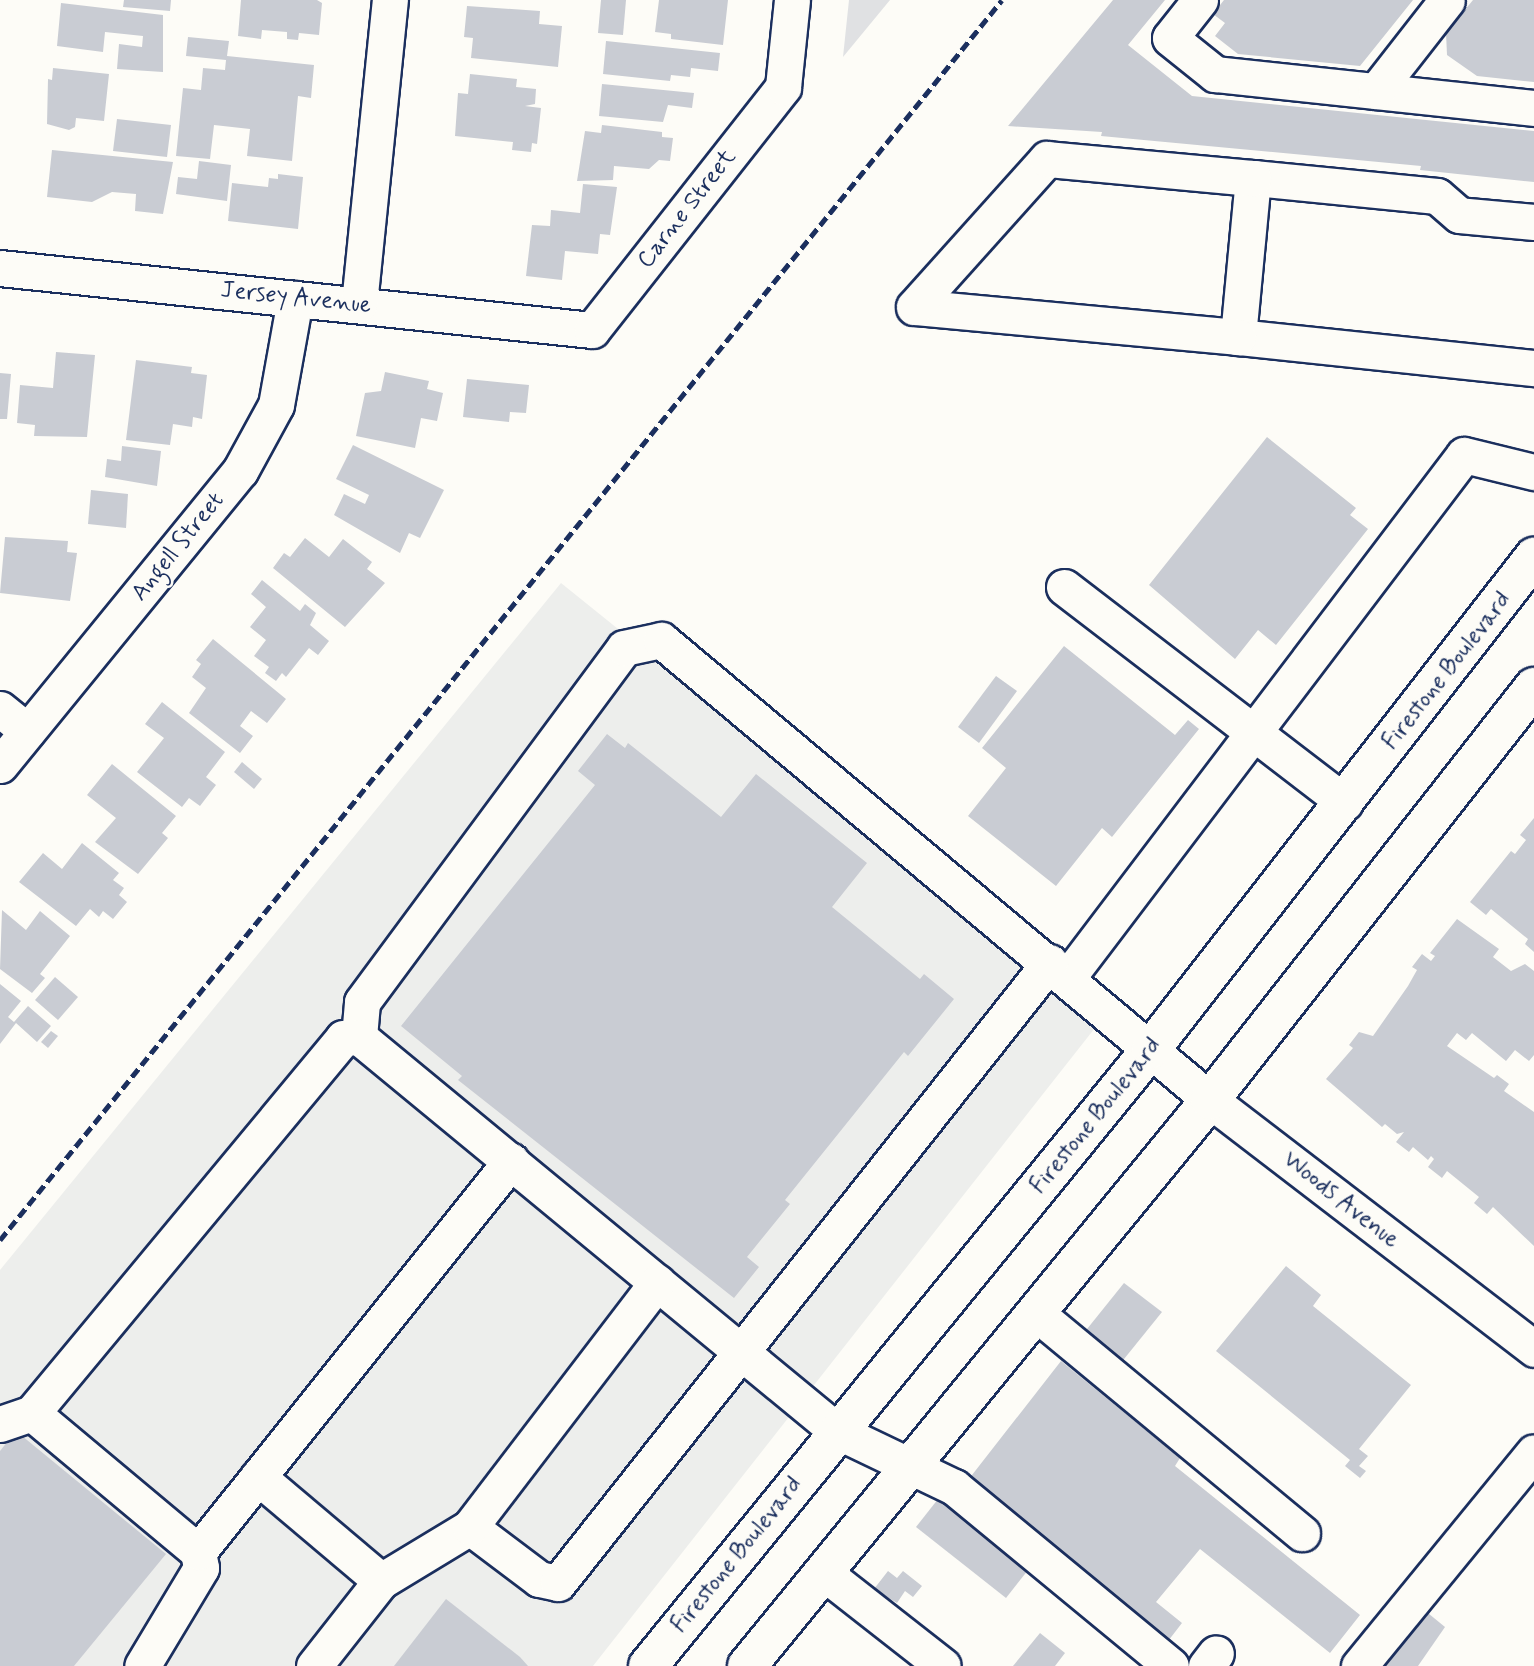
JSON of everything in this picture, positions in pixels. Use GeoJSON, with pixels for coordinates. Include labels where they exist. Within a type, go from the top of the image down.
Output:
{"type":"FeatureCollection","features":[{"type":"Feature","properties":{"kind":"main road","name":"Firestone Boulevard"},"geometry":{"type":"LineString","coordinates":[[648,1666],[836,1431],[1151,1049],[1534,557]]}},
{"type":"Feature","properties":{"kind":"main road"},"geometry":{"type":"LineString","coordinates":[[751,1665],[908,1467],[1037,1314],[1210,1100],[1534,687]]}},
{"type":"Feature","properties":{"kind":"street"},"geometry":{"type":"LineString","coordinates":[[359,304],[390,0]]}},
{"type":"Feature","properties":{"kind":"street","name":"Carne Street"},"geometry":{"type":"LineString","coordinates":[[592,330],[783,87],[792,0]]}},
{"type":"Feature","properties":{"kind":"street"},"geometry":{"type":"LineString","coordinates":[[1200,0],[1170,38],[1215,74],[1534,108]]}},
{"type":"Feature","properties":{"kind":"street"},"geometry":{"type":"LineString","coordinates":[[1376,91],[1447,0]]}},
{"type":"Feature","properties":{"kind":"street"},"geometry":{"type":"LineString","coordinates":[[1534,222],[1459,215],[1437,196],[1047,159],[914,307],[1534,368]]}},
{"type":"Feature","properties":{"kind":"street"},"geometry":{"type":"LineString","coordinates":[[1238,337],[1253,178]]}},
{"type":"Feature","properties":{"kind":"street","name":"Jersey Avenue"},"geometry":{"type":"LineString","coordinates":[[0,268],[592,330]]}},
{"type":"Feature","properties":{"kind":"street","name":"Angell Street"},"geometry":{"type":"LineString","coordinates":[[0,765],[240,471],[276,405],[295,299]]}},
{"type":"Feature","properties":{"kind":"street"},"geometry":{"type":"LineString","coordinates":[[470,1527],[539,1578],[558,1583],[740,1351],[1254,732],[1464,455],[1534,472]]}},
{"type":"Feature","properties":{"kind":"street"},"geometry":{"type":"LineString","coordinates":[[1065,587],[1345,803]]}},
{"type":"Feature","properties":{"kind":"street","name":"Woods Avenue"},"geometry":{"type":"LineString","coordinates":[[359,1037],[362,1002],[624,648],[661,640],[1059,969],[1210,1100],[1534,1349]]}},
{"type":"Feature","properties":{"kind":"street"},"geometry":{"type":"LineString","coordinates":[[0,709],[27,731]]}},
{"type":"Feature","properties":{"kind":"street"},"geometry":{"type":"LineString","coordinates":[[145,1665],[201,1569],[198,1552],[16,1418],[343,1038],[359,1037],[836,1431],[954,1488],[1171,1666]]}},
{"type":"Feature","properties":{"kind":"street"},"geometry":{"type":"LineString","coordinates":[[198,1552],[511,1161]]}},
{"type":"Feature","properties":{"kind":"street"},"geometry":{"type":"LineString","coordinates":[[314,1666],[381,1581],[470,1527],[657,1282]]}},
{"type":"Feature","properties":{"kind":"street"},"geometry":{"type":"LineString","coordinates":[[1037,1314],[1302,1533]]}},
{"type":"Feature","properties":{"kind":"street"},"geometry":{"type":"LineString","coordinates":[[1359,1666],[1534,1452]]}},
{"type":"Feature","properties":{"kind":"street"},"geometry":{"type":"LineString","coordinates":[[258,1478],[381,1581]]}},
{"type":"Feature","properties":{"kind":"street"},"geometry":{"type":"LineString","coordinates":[[823,1572],[943,1666]]}},
{"type":"Feature","properties":{"kind":"shaded area"},"geometry":{"type":"Polygon","coordinates":[[[849,0],[890,0],[843,57],[849,0]]]}},
{"type":"Feature","properties":{"kind":"shaded area"},"geometry":{"type":"Polygon","coordinates":[[[561,583],[1102,1019],[593,1666],[0,1666],[0,1270],[561,583]]]}},
{"type":"Feature","properties":{"kind":"building"},"geometry":{"type":"Polygon","coordinates":[[[124,0],[171,0],[170,11],[123,7],[124,0]]]}},
{"type":"Feature","properties":{"kind":"building"},"geometry":{"type":"Polygon","coordinates":[[[241,0],[317,0],[322,3],[319,35],[299,33],[298,40],[287,39],[287,32],[262,30],[261,39],[238,36],[241,0]]]}},
{"type":"Feature","properties":{"kind":"building"},"geometry":{"type":"Polygon","coordinates":[[[601,0],[626,0],[623,35],[598,33],[601,0]]]}},
{"type":"Feature","properties":{"kind":"building"},"geometry":{"type":"Polygon","coordinates":[[[659,0],[728,0],[723,45],[671,39],[671,34],[655,32],[659,0]]]}},
{"type":"Feature","properties":{"kind":"building"},"geometry":{"type":"Polygon","coordinates":[[[1113,0],[1165,0],[1128,45],[1192,96],[1534,131],[1534,182],[1420,170],[1421,166],[1101,136],[1102,132],[1008,126],[1113,0]]]}},
{"type":"Feature","properties":{"kind":"building"},"geometry":{"type":"Polygon","coordinates":[[[1224,0],[1413,0],[1360,66],[1238,54],[1215,36],[1225,23],[1213,14],[1224,0]]]}},
{"type":"Feature","properties":{"kind":"building"},"geometry":{"type":"Polygon","coordinates":[[[1473,0],[1534,0],[1534,82],[1477,76],[1447,55],[1446,33],[1473,0]]]}},
{"type":"Feature","properties":{"kind":"building"},"geometry":{"type":"Polygon","coordinates":[[[61,3],[163,15],[163,72],[117,69],[119,44],[142,47],[143,36],[105,32],[103,52],[57,46],[61,3]]]}},
{"type":"Feature","properties":{"kind":"building"},"geometry":{"type":"Polygon","coordinates":[[[467,6],[540,11],[539,24],[562,26],[558,67],[471,58],[473,38],[464,37],[467,6]]]}},
{"type":"Feature","properties":{"kind":"building"},"geometry":{"type":"Polygon","coordinates":[[[188,37],[229,41],[227,56],[314,65],[311,98],[298,96],[292,161],[247,156],[250,129],[214,125],[210,159],[176,156],[183,88],[201,90],[203,68],[225,70],[226,60],[186,56],[188,37]]]}},
{"type":"Feature","properties":{"kind":"building"},"geometry":{"type":"Polygon","coordinates":[[[606,41],[720,53],[718,71],[691,68],[690,77],[671,75],[670,81],[603,74],[606,41]]]}},
{"type":"Feature","properties":{"kind":"building"},"geometry":{"type":"Polygon","coordinates":[[[53,68],[109,74],[104,121],[76,118],[75,127],[69,130],[47,124],[48,79],[52,80],[53,68]]]}},
{"type":"Feature","properties":{"kind":"building"},"geometry":{"type":"Polygon","coordinates":[[[470,74],[517,79],[516,87],[536,89],[535,104],[525,106],[541,108],[537,144],[532,143],[531,152],[512,150],[513,142],[455,136],[458,93],[468,94],[470,74]]]}},
{"type":"Feature","properties":{"kind":"building"},"geometry":{"type":"Polygon","coordinates":[[[602,84],[694,93],[692,108],[668,105],[663,122],[599,116],[602,84]]]}},
{"type":"Feature","properties":{"kind":"building"},"geometry":{"type":"Polygon","coordinates":[[[117,119],[171,125],[167,157],[113,151],[117,119]]]}},
{"type":"Feature","properties":{"kind":"building"},"geometry":{"type":"Polygon","coordinates":[[[602,125],[662,132],[662,137],[673,138],[670,161],[659,160],[649,169],[614,166],[613,180],[577,181],[585,131],[601,133],[602,125]]]}},
{"type":"Feature","properties":{"kind":"building"},"geometry":{"type":"Polygon","coordinates":[[[52,150],[173,162],[163,214],[135,211],[136,194],[112,192],[92,202],[47,197],[52,150]]]}},
{"type":"Feature","properties":{"kind":"building"},"geometry":{"type":"Polygon","coordinates":[[[199,161],[231,165],[227,201],[176,194],[178,177],[197,179],[199,161]]]}},
{"type":"Feature","properties":{"kind":"building"},"geometry":{"type":"Polygon","coordinates":[[[278,174],[303,177],[298,229],[228,221],[232,183],[268,187],[269,178],[278,179],[278,174]]]}},
{"type":"Feature","properties":{"kind":"building"},"geometry":{"type":"Polygon","coordinates":[[[583,184],[617,187],[610,235],[600,234],[598,254],[565,251],[562,280],[526,276],[532,225],[550,226],[551,210],[580,213],[583,184]]]}},
{"type":"Feature","properties":{"kind":"building"},"geometry":{"type":"Polygon","coordinates":[[[56,352],[95,355],[87,437],[34,436],[35,425],[17,423],[20,385],[53,388],[56,352]]]}},
{"type":"Feature","properties":{"kind":"building"},"geometry":{"type":"Polygon","coordinates":[[[136,360],[192,367],[191,373],[207,375],[202,419],[193,417],[192,427],[173,424],[170,445],[126,440],[136,360]]]}},
{"type":"Feature","properties":{"kind":"building"},"geometry":{"type":"Polygon","coordinates":[[[385,372],[429,381],[427,389],[443,393],[437,421],[421,418],[415,448],[356,436],[365,393],[381,391],[385,372]]]}},
{"type":"Feature","properties":{"kind":"building"},"geometry":{"type":"Polygon","coordinates":[[[0,373],[11,374],[7,419],[0,419],[0,373]]]}},
{"type":"Feature","properties":{"kind":"building"},"geometry":{"type":"Polygon","coordinates":[[[467,379],[529,385],[526,413],[510,412],[509,422],[463,417],[467,379]]]}},
{"type":"Feature","properties":{"kind":"building"},"geometry":{"type":"Polygon","coordinates":[[[1267,437],[1356,508],[1350,515],[1368,529],[1276,645],[1258,630],[1235,659],[1149,585],[1267,437]]]}},
{"type":"Feature","properties":{"kind":"building"},"geometry":{"type":"Polygon","coordinates":[[[353,445],[444,490],[420,538],[409,533],[400,553],[334,515],[344,494],[365,504],[369,495],[336,479],[353,445]]]}},
{"type":"Feature","properties":{"kind":"building"},"geometry":{"type":"Polygon","coordinates":[[[122,446],[161,451],[157,486],[105,477],[107,459],[121,461],[122,446]]]}},
{"type":"Feature","properties":{"kind":"building"},"geometry":{"type":"Polygon","coordinates":[[[91,490],[128,494],[126,528],[88,524],[91,490]]]}},
{"type":"Feature","properties":{"kind":"building"},"geometry":{"type":"Polygon","coordinates":[[[5,537],[68,541],[67,552],[77,553],[70,601],[0,593],[5,537]]]}},
{"type":"Feature","properties":{"kind":"building"},"geometry":{"type":"Polygon","coordinates":[[[305,538],[329,557],[343,539],[372,562],[367,569],[385,583],[345,627],[273,568],[284,553],[290,557],[305,538]]]}},
{"type":"Feature","properties":{"kind":"building"},"geometry":{"type":"Polygon","coordinates":[[[262,580],[300,611],[305,604],[316,613],[310,625],[329,641],[318,655],[309,648],[286,677],[282,673],[276,681],[265,673],[269,667],[254,656],[266,640],[250,627],[266,607],[251,594],[262,580]]]}},
{"type":"Feature","properties":{"kind":"building"},"geometry":{"type":"Polygon","coordinates":[[[213,639],[286,699],[267,723],[251,711],[240,726],[253,736],[240,753],[189,713],[206,688],[192,677],[201,664],[196,660],[213,639]]]}},
{"type":"Feature","properties":{"kind":"building"},"geometry":{"type":"Polygon","coordinates":[[[1064,646],[1175,735],[1188,720],[1199,729],[1112,837],[1102,828],[1056,886],[968,816],[1006,768],[982,748],[1064,646]]]}},
{"type":"Feature","properties":{"kind":"building"},"geometry":{"type":"Polygon","coordinates":[[[996,676],[1017,691],[979,743],[958,727],[996,676]]]}},
{"type":"Feature","properties":{"kind":"building"},"geometry":{"type":"Polygon","coordinates":[[[162,702],[225,752],[206,777],[216,785],[200,806],[189,798],[182,807],[137,772],[164,738],[145,724],[162,702]]]}},
{"type":"Feature","properties":{"kind":"building"},"geometry":{"type":"Polygon","coordinates":[[[607,734],[625,748],[628,743],[721,817],[756,774],[867,863],[832,907],[920,979],[924,974],[954,999],[908,1056],[904,1052],[785,1200],[790,1204],[747,1257],[759,1267],[734,1298],[458,1080],[462,1076],[401,1026],[595,785],[578,771],[607,734]]]}},
{"type":"Feature","properties":{"kind":"building"},"geometry":{"type":"Polygon","coordinates":[[[242,762],[262,779],[254,789],[234,772],[242,762]]]}},
{"type":"Feature","properties":{"kind":"building"},"geometry":{"type":"Polygon","coordinates":[[[112,764],[176,816],[162,833],[168,838],[138,874],[95,842],[116,818],[87,795],[112,764]]]}},
{"type":"Feature","properties":{"kind":"building"},"geometry":{"type":"Polygon","coordinates":[[[1534,818],[1534,952],[1525,944],[1528,939],[1491,909],[1486,915],[1470,902],[1511,851],[1515,854],[1526,840],[1520,835],[1534,818]]]}},
{"type":"Feature","properties":{"kind":"building"},"geometry":{"type":"Polygon","coordinates":[[[82,843],[119,873],[113,880],[124,888],[119,895],[127,902],[113,919],[103,911],[99,917],[90,909],[76,926],[19,882],[43,853],[62,869],[82,843]]]}},
{"type":"Feature","properties":{"kind":"building"},"geometry":{"type":"Polygon","coordinates":[[[2,910],[26,930],[40,911],[70,936],[40,974],[45,978],[32,993],[0,969],[2,910]]]}},
{"type":"Feature","properties":{"kind":"building"},"geometry":{"type":"Polygon","coordinates":[[[1457,919],[1499,949],[1493,957],[1511,971],[1525,964],[1534,971],[1534,1055],[1529,1061],[1515,1050],[1506,1061],[1472,1033],[1466,1040],[1457,1033],[1447,1046],[1494,1078],[1497,1075],[1509,1084],[1504,1091],[1534,1112],[1534,1246],[1493,1207],[1487,1214],[1474,1203],[1479,1197],[1447,1171],[1442,1178],[1428,1167],[1434,1159],[1431,1156],[1428,1160],[1413,1147],[1409,1152],[1396,1142],[1404,1132],[1397,1134],[1385,1124],[1382,1127],[1326,1079],[1353,1048],[1349,1045],[1359,1032],[1373,1036],[1408,986],[1417,970],[1412,967],[1422,954],[1431,961],[1435,956],[1430,953],[1457,919]]]}},
{"type":"Feature","properties":{"kind":"building"},"geometry":{"type":"Polygon","coordinates":[[[55,977],[78,997],[58,1020],[35,1000],[55,977]]]}},
{"type":"Feature","properties":{"kind":"building"},"geometry":{"type":"Polygon","coordinates":[[[0,984],[21,1001],[8,1017],[14,1022],[28,1006],[51,1026],[37,1042],[16,1023],[0,1044],[0,984]]]}},
{"type":"Feature","properties":{"kind":"building"},"geometry":{"type":"Polygon","coordinates":[[[51,1031],[58,1036],[48,1048],[41,1042],[51,1031]]]}},
{"type":"Feature","properties":{"kind":"building"},"geometry":{"type":"Polygon","coordinates":[[[1286,1266],[1321,1295],[1313,1306],[1411,1385],[1359,1449],[1368,1456],[1359,1466],[1366,1471],[1360,1478],[1345,1466],[1350,1460],[1216,1351],[1286,1266]]]}},
{"type":"Feature","properties":{"kind":"building"},"geometry":{"type":"Polygon","coordinates":[[[1124,1283],[1162,1312],[1120,1364],[1083,1334],[1124,1283]]]}},
{"type":"Feature","properties":{"kind":"building"},"geometry":{"type":"Polygon","coordinates":[[[1061,1361],[1180,1458],[1175,1466],[1360,1615],[1330,1653],[1200,1549],[1156,1602],[1182,1623],[1165,1645],[965,1484],[1061,1361]]]}},
{"type":"Feature","properties":{"kind":"building"},"geometry":{"type":"Polygon","coordinates":[[[16,1431],[166,1554],[74,1666],[0,1666],[0,1451],[16,1431]]]}},
{"type":"Feature","properties":{"kind":"building"},"geometry":{"type":"Polygon","coordinates":[[[942,1494],[1032,1565],[1006,1598],[916,1527],[942,1494]]]}},
{"type":"Feature","properties":{"kind":"building"},"geometry":{"type":"Polygon","coordinates":[[[888,1571],[897,1578],[903,1571],[922,1586],[913,1597],[905,1591],[897,1603],[874,1589],[888,1571]]]}},
{"type":"Feature","properties":{"kind":"building"},"geometry":{"type":"Polygon","coordinates":[[[446,1599],[520,1657],[528,1666],[394,1666],[446,1599]]]}},
{"type":"Feature","properties":{"kind":"building"},"geometry":{"type":"Polygon","coordinates":[[[1423,1609],[1445,1627],[1418,1666],[1372,1666],[1423,1609]]]}},
{"type":"Feature","properties":{"kind":"building"},"geometry":{"type":"Polygon","coordinates":[[[1040,1633],[1065,1653],[1055,1666],[1013,1666],[1040,1633]]]}},
{"type":"Feature","properties":{"kind":"railway"},"geometry":{"type":"LineString","coordinates":[[0,1240],[1002,0]]}}]}
